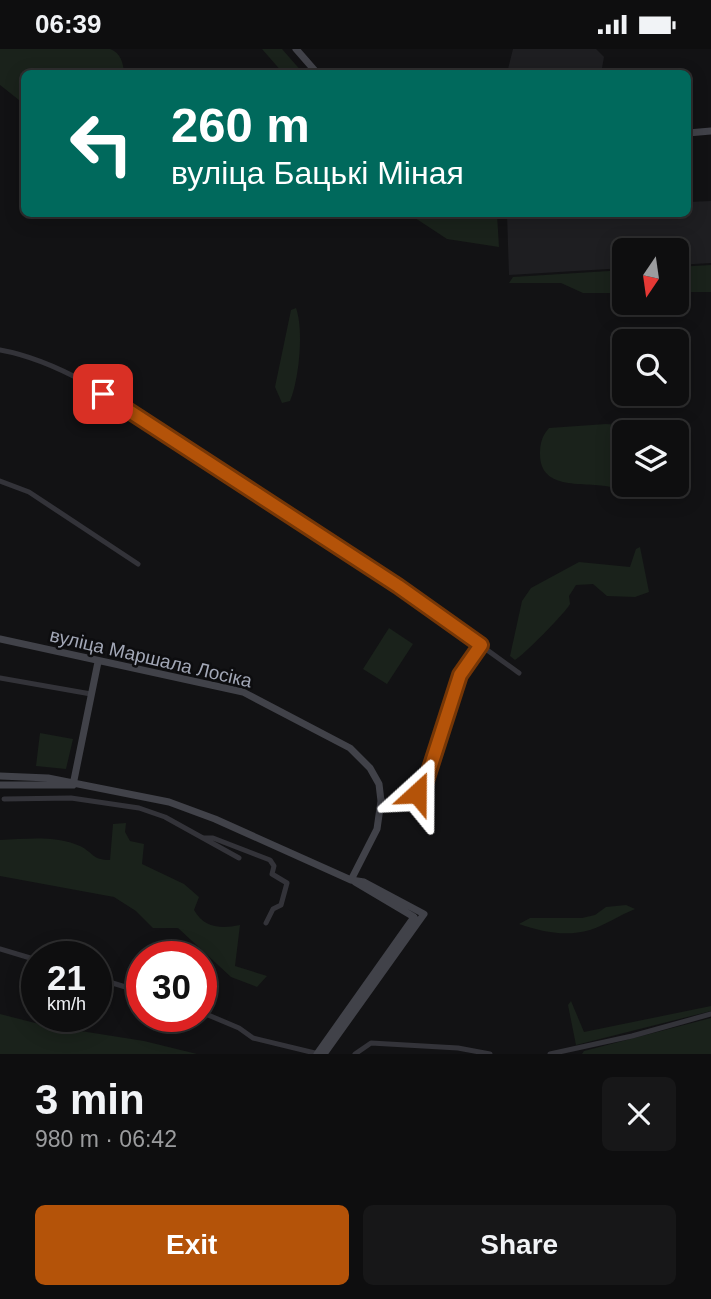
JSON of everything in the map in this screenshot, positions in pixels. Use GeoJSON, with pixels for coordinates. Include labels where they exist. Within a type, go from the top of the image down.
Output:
{"type":"FeatureCollection","features":[{"type":"Feature","properties":{"kind":"main road"},"geometry":{"type":"LineString","coordinates":[[296,49],[314,70]]}},
{"type":"Feature","properties":{"kind":"main road"},"geometry":{"type":"LineString","coordinates":[[691,133],[711,131]]}},
{"type":"Feature","properties":{"kind":"main road","name":"вуліца Маршала Лосіка"},"geometry":{"type":"LineString","coordinates":[[0,641],[213,685],[254,697],[356,753],[376,777],[382,801]]}},
{"type":"Feature","properties":{"kind":"main road"},"geometry":{"type":"LineString","coordinates":[[74,785],[98,662]]}},
{"type":"Feature","properties":{"kind":"main road"},"geometry":{"type":"LineString","coordinates":[[0,776],[35,776],[169,802],[276,846],[417,914],[319,1054]]}},
{"type":"Feature","properties":{"kind":"main road"},"geometry":{"type":"LineString","coordinates":[[0,785],[74,785]]}},
{"type":"Feature","properties":{"kind":"main road"},"geometry":{"type":"LineString","coordinates":[[351,880],[377,829],[382,801]]}},
{"type":"Feature","properties":{"kind":"street"},"geometry":{"type":"LineString","coordinates":[[0,350],[35,358],[63,370],[123,407],[440,614],[519,673]]}},
{"type":"Feature","properties":{"kind":"street"},"geometry":{"type":"LineString","coordinates":[[0,481],[29,492],[138,564]]}},
{"type":"Feature","properties":{"kind":"street"},"geometry":{"type":"LineString","coordinates":[[382,801],[407,798],[417,793],[425,784],[460,675],[481,645]]}},
{"type":"Feature","properties":{"kind":"street"},"geometry":{"type":"LineString","coordinates":[[0,678],[91,694]]}},
{"type":"Feature","properties":{"kind":"street"},"geometry":{"type":"LineString","coordinates":[[71,798],[74,785]]}},
{"type":"Feature","properties":{"kind":"street"},"geometry":{"type":"LineString","coordinates":[[4,799],[71,798],[139,808],[165,817],[239,858]]}},
{"type":"Feature","properties":{"kind":"street"},"geometry":{"type":"LineString","coordinates":[[204,838],[214,838],[270,860],[274,866],[272,874],[287,883],[281,905],[273,909],[266,923]]}},
{"type":"Feature","properties":{"kind":"street"},"geometry":{"type":"LineString","coordinates":[[270,860],[276,846]]}},
{"type":"Feature","properties":{"kind":"street"},"geometry":{"type":"LineString","coordinates":[[0,949],[21,955]]}},
{"type":"Feature","properties":{"kind":"street"},"geometry":{"type":"LineString","coordinates":[[550,1054],[632,1037],[711,1014]]}},
{"type":"Feature","properties":{"kind":"street"},"geometry":{"type":"LineString","coordinates":[[217,1019],[239,1028],[253,1038],[319,1054]]}},
{"type":"Feature","properties":{"kind":"street"},"geometry":{"type":"LineString","coordinates":[[355,1054],[371,1043],[458,1048],[490,1054]]}},
{"type":"Feature","properties":{"kind":"shaded area"},"geometry":{"type":"Polygon","coordinates":[[[0,49],[110,49],[119,56],[123,70],[21,70],[21,102],[0,85],[0,49]]]}},
{"type":"Feature","properties":{"kind":"shaded area"},"geometry":{"type":"Polygon","coordinates":[[[262,49],[282,49],[300,70],[280,70],[262,49]]]}},
{"type":"Feature","properties":{"kind":"shaded area"},"geometry":{"type":"Polygon","coordinates":[[[513,49],[596,49],[604,57],[602,68],[598,70],[508,69],[513,49]]]}},
{"type":"Feature","properties":{"kind":"shaded area"},"geometry":{"type":"Polygon","coordinates":[[[711,201],[711,263],[690,264],[690,238],[612,238],[612,269],[509,275],[507,217],[691,217],[691,202],[711,201]]]}},
{"type":"Feature","properties":{"kind":"shaded area"},"geometry":{"type":"Polygon","coordinates":[[[414,217],[497,217],[499,247],[447,239],[414,217]]]}},
{"type":"Feature","properties":{"kind":"shaded area"},"geometry":{"type":"Polygon","coordinates":[[[711,265],[711,292],[690,292],[690,266],[711,265]]]}},
{"type":"Feature","properties":{"kind":"shaded area"},"geometry":{"type":"Polygon","coordinates":[[[612,271],[612,293],[583,293],[561,283],[509,283],[513,277],[612,271]]]}},
{"type":"Feature","properties":{"kind":"shaded area"},"geometry":{"type":"Polygon","coordinates":[[[296,308],[300,329],[298,368],[290,401],[282,403],[275,387],[291,310],[296,308]]]}},
{"type":"Feature","properties":{"kind":"shaded area"},"geometry":{"type":"Polygon","coordinates":[[[612,424],[612,486],[566,482],[547,474],[542,466],[540,450],[543,437],[549,428],[612,424]]]}},
{"type":"Feature","properties":{"kind":"shaded area"},"geometry":{"type":"Polygon","coordinates":[[[640,547],[649,592],[635,597],[607,596],[593,584],[576,585],[569,596],[570,604],[553,624],[515,660],[510,656],[522,601],[531,588],[579,562],[630,567],[636,549],[640,547]]]}},
{"type":"Feature","properties":{"kind":"shaded area"},"geometry":{"type":"Polygon","coordinates":[[[389,628],[413,644],[387,684],[363,669],[389,628]]]}},
{"type":"Feature","properties":{"kind":"shaded area"},"geometry":{"type":"Polygon","coordinates":[[[40,733],[73,739],[66,769],[36,766],[40,733]]]}},
{"type":"Feature","properties":{"kind":"shaded area"},"geometry":{"type":"Polygon","coordinates":[[[126,823],[125,832],[130,841],[144,844],[142,864],[184,884],[199,897],[194,910],[203,921],[220,927],[240,925],[235,966],[267,976],[257,987],[231,977],[217,964],[217,941],[192,941],[178,928],[153,928],[136,911],[114,897],[0,876],[0,840],[61,840],[80,846],[100,859],[110,860],[113,824],[126,823]]]}},
{"type":"Feature","properties":{"kind":"shaded area"},"geometry":{"type":"Polygon","coordinates":[[[626,905],[635,909],[596,928],[581,932],[554,933],[519,924],[530,918],[582,918],[595,915],[606,907],[626,905]]]}},
{"type":"Feature","properties":{"kind":"shaded area"},"geometry":{"type":"Polygon","coordinates":[[[571,1001],[584,1032],[711,1006],[711,1011],[576,1045],[568,1005],[571,1001]]]}},
{"type":"Feature","properties":{"kind":"shaded area"},"geometry":{"type":"Polygon","coordinates":[[[0,1014],[21,1019],[21,1032],[87,1032],[144,1041],[197,1054],[0,1054],[0,1014]]]}},
{"type":"Feature","properties":{"kind":"shaded area"},"geometry":{"type":"Polygon","coordinates":[[[711,1018],[711,1054],[582,1054],[584,1051],[711,1018]]]}},
{"type":"Feature","properties":{"kind":"route"},"geometry":{"type":"LineString","coordinates":[[103,394],[398,586],[481,645],[460,675],[425,784],[417,793]]}}]}
